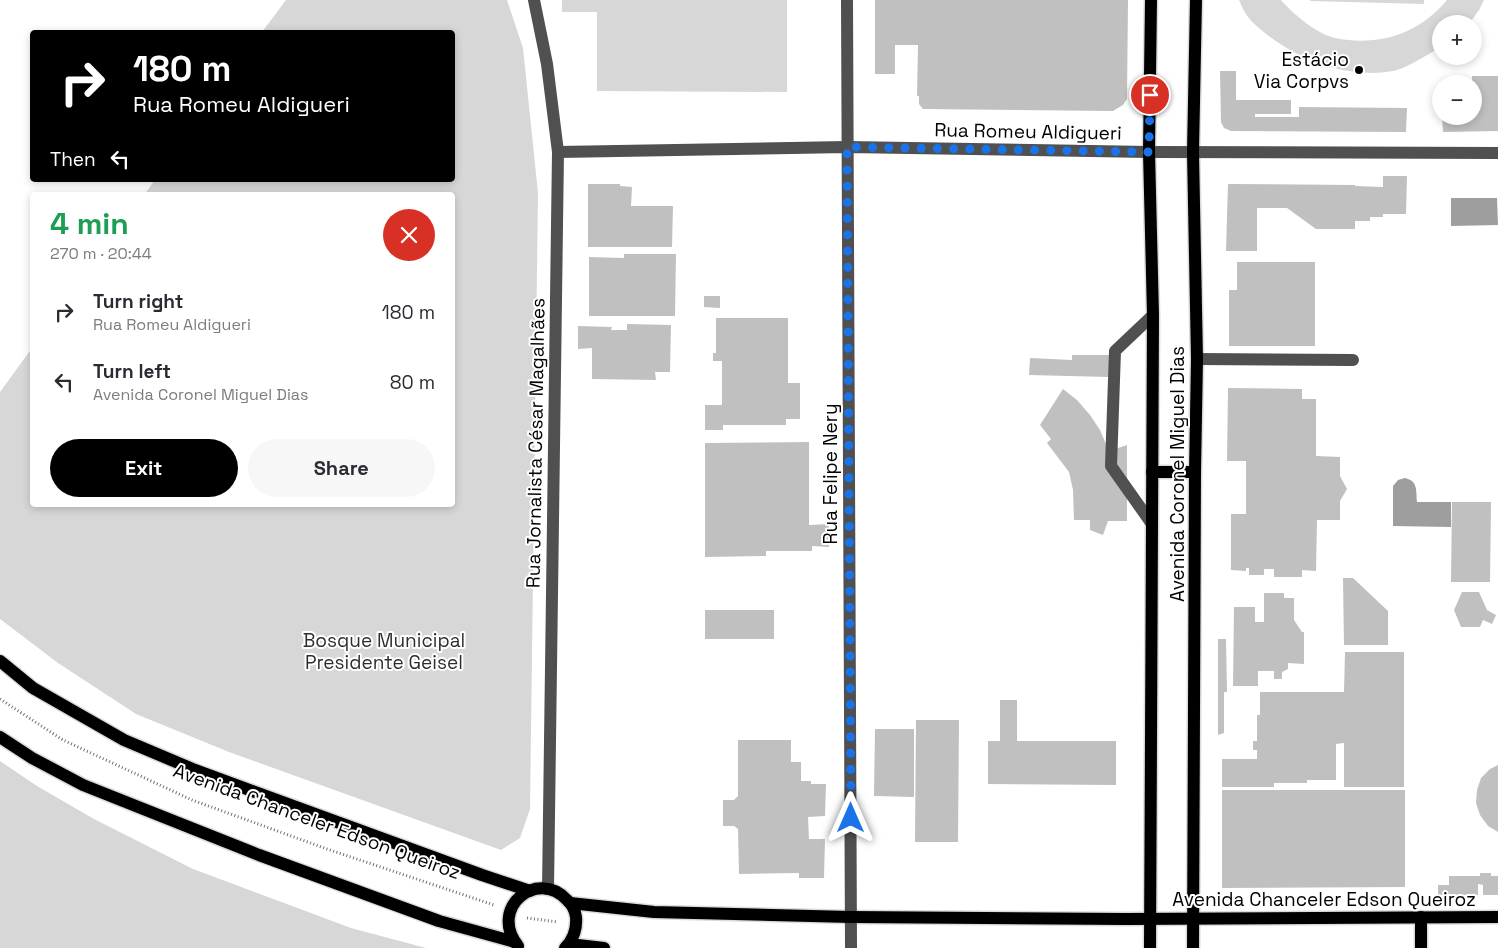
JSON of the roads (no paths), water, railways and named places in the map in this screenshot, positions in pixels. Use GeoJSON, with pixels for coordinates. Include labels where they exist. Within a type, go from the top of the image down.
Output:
{"type":"FeatureCollection","features":[{"type":"Feature","properties":{"kind":"main road","name":"Avenida Coronel Miguel Dias"},"geometry":{"type":"LineString","coordinates":[[1150,948],[1153,315],[1149,152],[1151,0]]}},
{"type":"Feature","properties":{"kind":"main road","name":"Avenida Coronel Miguel Dias"},"geometry":{"type":"LineString","coordinates":[[1193,948],[1197,359],[1193,152],[1196,0]]}},
{"type":"Feature","properties":{"kind":"main road"},"geometry":{"type":"LineString","coordinates":[[1152,472],[1195,472]]}},
{"type":"Feature","properties":{"kind":"main road"},"geometry":{"type":"LineString","coordinates":[[0,660],[34,688],[124,740],[204,773],[530,891]]}},
{"type":"Feature","properties":{"kind":"main road"},"geometry":{"type":"LineString","coordinates":[[0,736],[32,758],[92,789],[259,855],[430,918],[517,945]]}},
{"type":"Feature","properties":{"kind":"main road"},"geometry":{"type":"LineString","coordinates":[[517,945],[512,939],[508,927],[512,905],[520,896],[542,888],[563,895],[575,913],[574,935],[567,946],[604,948]]}},
{"type":"Feature","properties":{"kind":"main road","name":"Avenida Chanceler Edson Queiroz"},"geometry":{"type":"LineString","coordinates":[[570,903],[654,912],[851,917],[1498,918]]}},
{"type":"Feature","properties":{"kind":"main road"},"geometry":{"type":"LineString","coordinates":[[1421,917],[1422,948]]}},
{"type":"Feature","properties":{"kind":"street","name":"Rua Jornalista César Magalhães"},"geometry":{"type":"LineString","coordinates":[[534,0],[546,64],[558,152],[548,889]]}},
{"type":"Feature","properties":{"kind":"street","name":"Rua Felipe Nery"},"geometry":{"type":"LineString","coordinates":[[847,0],[851,948]]}},
{"type":"Feature","properties":{"kind":"street","name":"Rua Romeu Aldigueri"},"geometry":{"type":"LineString","coordinates":[[558,152],[847,147],[1149,152],[1498,153]]}},
{"type":"Feature","properties":{"kind":"street"},"geometry":{"type":"LineString","coordinates":[[1152,524],[1111,466],[1114,350],[1153,315]]}},
{"type":"Feature","properties":{"kind":"street"},"geometry":{"type":"LineString","coordinates":[[1197,359],[1353,360]]}},
{"type":"Feature","properties":{"kind":"place","name":"Estácio Via Corpvs"},"geometry":{"type":"Point","coordinates":[1359,70]}},
{"type":"Feature","properties":{"kind":"park label","name":"Bosque Municipal Presidente Geisel"},"geometry":{"type":"Point","coordinates":[384,651]}}]}
